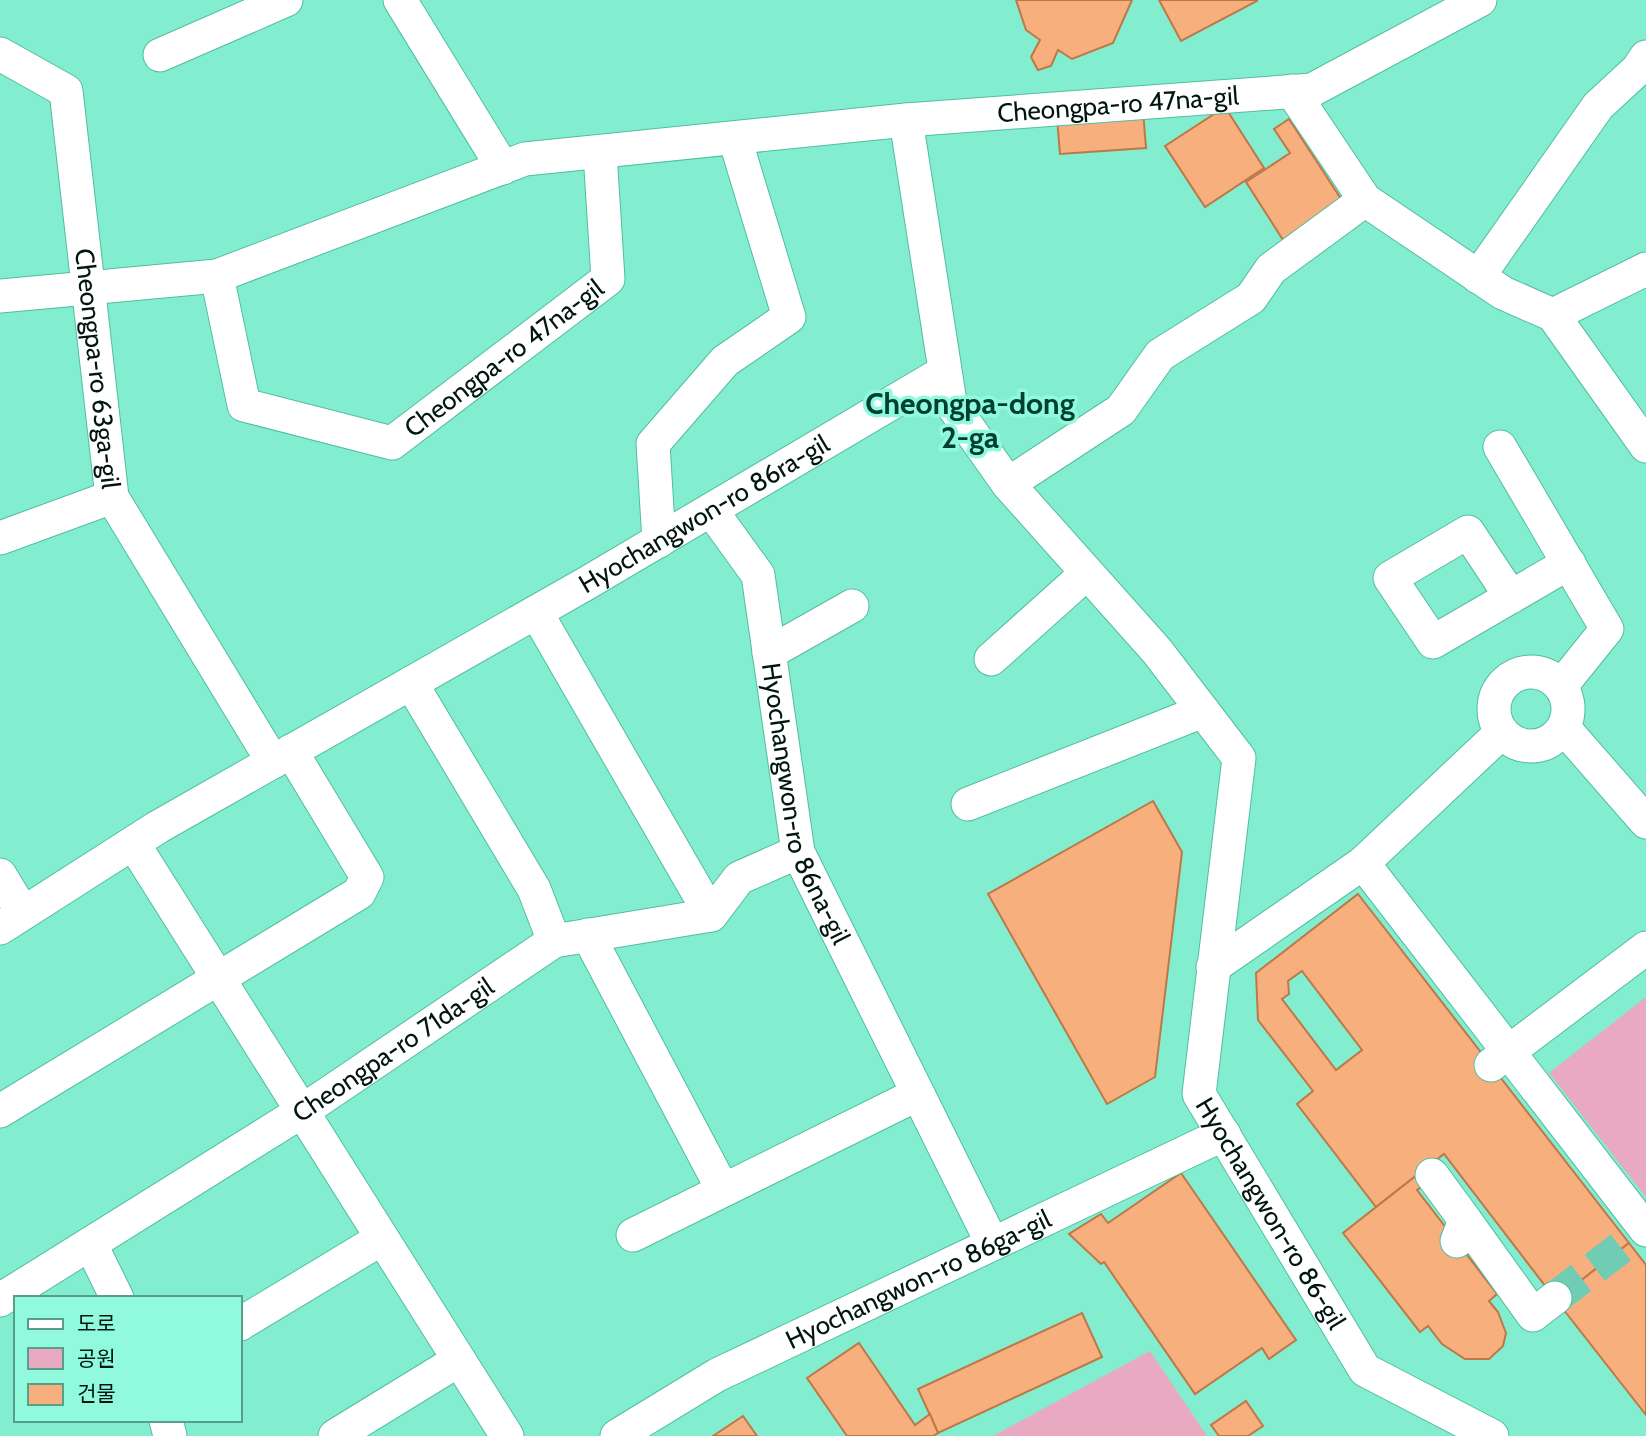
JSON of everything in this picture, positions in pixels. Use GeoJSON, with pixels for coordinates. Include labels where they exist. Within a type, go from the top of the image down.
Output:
{"type":"FeatureCollection","features":[{"type":"Feature","properties":{"kind":"street"},"geometry":{"type":"LineString","coordinates":[[160,55],[286,0]]}},
{"type":"Feature","properties":{"kind":"street","name":"Cheongpa-ro 47na-gil"},"geometry":{"type":"LineString","coordinates":[[0,296],[216,276],[525,159],[906,120],[1311,90],[1480,0]]}},
{"type":"Feature","properties":{"kind":"street"},"geometry":{"type":"LineString","coordinates":[[408,4],[503,168]]}},
{"type":"Feature","properties":{"kind":"street","name":"Cheongpa-ro 63ga-gil"},"geometry":{"type":"LineString","coordinates":[[0,54],[66,91],[112,497],[282,757]]}},
{"type":"Feature","properties":{"kind":"street"},"geometry":{"type":"LineString","coordinates":[[1478,277],[1598,106],[1638,69],[1646,57]]}},
{"type":"Feature","properties":{"kind":"street"},"geometry":{"type":"LineString","coordinates":[[1292,92],[1365,200],[1503,293],[1553,315],[1646,446]]}},
{"type":"Feature","properties":{"kind":"street","name":"Hyochangwon-ro 86-gil"},"geometry":{"type":"LineString","coordinates":[[906,120],[950,402],[1008,484],[1157,651],[1239,758],[1199,1094],[1365,1370],[1492,1436]]}},
{"type":"Feature","properties":{"kind":"street"},"geometry":{"type":"LineString","coordinates":[[659,541],[653,444],[725,361],[789,317],[735,139]]}},
{"type":"Feature","properties":{"kind":"street","name":"Cheongpa-ro 47na-gil"},"geometry":{"type":"LineString","coordinates":[[216,276],[244,405],[392,443],[608,279],[600,153]]}},
{"type":"Feature","properties":{"kind":"street"},"geometry":{"type":"LineString","coordinates":[[1008,484],[1121,410],[1160,355],[1251,298],[1271,269],[1365,200]]}},
{"type":"Feature","properties":{"kind":"street"},"geometry":{"type":"LineString","coordinates":[[1553,315],[1646,269]]}},
{"type":"Feature","properties":{"kind":"street","name":"Hyochangwon-ro 86ra-gil"},"geometry":{"type":"LineString","coordinates":[[12,921],[134,843],[659,541],[944,372]]}},
{"type":"Feature","properties":{"kind":"street"},"geometry":{"type":"LineString","coordinates":[[1500,447],[1607,629],[1561,686]]}},
{"type":"Feature","properties":{"kind":"street"},"geometry":{"type":"LineString","coordinates":[[0,538],[112,497]]}},
{"type":"Feature","properties":{"kind":"street","name":"Hyochangwon-ro 86na-gil"},"geometry":{"type":"LineString","coordinates":[[711,510],[758,575],[798,852],[992,1243]]}},
{"type":"Feature","properties":{"kind":"street"},"geometry":{"type":"LineString","coordinates":[[1511,597],[1569,563]]}},
{"type":"Feature","properties":{"kind":"street"},"geometry":{"type":"LineString","coordinates":[[991,659],[1087,573]]}},
{"type":"Feature","properties":{"kind":"street"},"geometry":{"type":"LineString","coordinates":[[769,653],[852,606]]}},
{"type":"Feature","properties":{"kind":"street"},"geometry":{"type":"LineString","coordinates":[[536,612],[711,915],[739,878],[798,852]]}},
{"type":"Feature","properties":{"kind":"street"},"geometry":{"type":"LineString","coordinates":[[1530,671],[1542,673],[1561,686],[1569,706],[1564,728],[1549,742],[1529,746],[1519,744],[1502,732],[1496,722],[1495,699],[1508,679],[1530,671]]}},
{"type":"Feature","properties":{"kind":"street"},"geometry":{"type":"LineString","coordinates":[[411,683],[534,889],[554,941]]}},
{"type":"Feature","properties":{"kind":"street"},"geometry":{"type":"LineString","coordinates":[[968,804],[1203,711]]}},
{"type":"Feature","properties":{"kind":"street"},"geometry":{"type":"LineString","coordinates":[[1564,728],[1643,812]]}},
{"type":"Feature","properties":{"kind":"street"},"geometry":{"type":"LineString","coordinates":[[1213,967],[1363,863],[1502,732]]}},
{"type":"Feature","properties":{"kind":"street"},"geometry":{"type":"LineString","coordinates":[[0,1111],[359,893],[367,877],[282,757]]}},
{"type":"Feature","properties":{"kind":"street"},"geometry":{"type":"LineString","coordinates":[[134,843],[507,1436]]}},
{"type":"Feature","properties":{"kind":"street"},"geometry":{"type":"LineString","coordinates":[[1363,863],[1499,1058],[1640,1234]]}},
{"type":"Feature","properties":{"kind":"street"},"geometry":{"type":"LineString","coordinates":[[0,874],[12,921]]}},
{"type":"Feature","properties":{"kind":"street","name":"Cheongpa-ro 71da-gil"},"geometry":{"type":"LineString","coordinates":[[0,1300],[301,1112],[554,941],[711,915]]}},
{"type":"Feature","properties":{"kind":"street"},"geometry":{"type":"LineString","coordinates":[[588,935],[723,1191]]}},
{"type":"Feature","properties":{"kind":"street"},"geometry":{"type":"LineString","coordinates":[[1499,1058],[1646,948]]}},
{"type":"Feature","properties":{"kind":"street"},"geometry":{"type":"LineString","coordinates":[[634,1235],[918,1094]]}},
{"type":"Feature","properties":{"kind":"street","name":"Hyochangwon-ro 86ga-gil"},"geometry":{"type":"LineString","coordinates":[[629,1433],[717,1375],[1224,1134]]}},
{"type":"Feature","properties":{"kind":"street"},"geometry":{"type":"LineString","coordinates":[[1432,1175],[1461,1230],[1532,1315],[1555,1298]]}},
{"type":"Feature","properties":{"kind":"street"},"geometry":{"type":"LineString","coordinates":[[242,1323],[381,1239]]}},
{"type":"Feature","properties":{"kind":"street"},"geometry":{"type":"LineString","coordinates":[[91,1245],[116,1296]]}},
{"type":"Feature","properties":{"kind":"street"},"geometry":{"type":"LineString","coordinates":[[335,1436],[459,1360]]}},
{"type":"Feature","properties":{"kind":"green space"},"geometry":{"type":"Polygon","coordinates":[[[1646,997],[1646,1197],[1549,1073],[1646,997]]]}},
{"type":"Feature","properties":{"kind":"green space"},"geometry":{"type":"Polygon","coordinates":[[[1150,1351],[1207,1436],[993,1436],[1150,1351]]]}},
{"type":"Feature","properties":{"kind":"building"},"geometry":{"type":"Polygon","coordinates":[[[1016,0],[1132,0],[1113,43],[1072,59],[1058,50],[1051,66],[1038,70],[1031,57],[1040,40],[1026,30],[1016,0]]]}},
{"type":"Feature","properties":{"kind":"building"},"geometry":{"type":"Polygon","coordinates":[[[1159,0],[1257,0],[1257,1],[1181,41],[1159,0]]]}},
{"type":"Feature","properties":{"kind":"building"},"geometry":{"type":"Polygon","coordinates":[[[1225,107],[1264,168],[1205,207],[1165,146],[1225,107]]]}},
{"type":"Feature","properties":{"kind":"building"},"geometry":{"type":"Polygon","coordinates":[[[1143,111],[1146,148],[1060,154],[1057,118],[1143,111]]]}},
{"type":"Feature","properties":{"kind":"building"},"geometry":{"type":"Polygon","coordinates":[[[1289,119],[1345,205],[1285,243],[1246,182],[1290,153],[1274,129],[1289,119]]]}},
{"type":"Feature","properties":{"kind":"building"},"geometry":{"type":"Polygon","coordinates":[[[1153,801],[1182,852],[1155,1077],[1107,1104],[988,894],[1153,801]]]}},
{"type":"Feature","properties":{"kind":"building"},"geometry":{"type":"Polygon","coordinates":[[[1358,894],[1629,1243],[1556,1300],[1444,1154],[1376,1207],[1297,1104],[1313,1091],[1258,1020],[1256,973],[1358,894]],[[1302,971],[1288,981],[1289,994],[1282,999],[1336,1070],[1362,1050],[1302,971]]]}},
{"type":"Feature","properties":{"kind":"building"},"geometry":{"type":"Polygon","coordinates":[[[1181,1173],[1296,1340],[1269,1359],[1262,1348],[1195,1394],[1104,1262],[1101,1264],[1069,1234],[1101,1214],[1108,1223],[1181,1173]]]}},
{"type":"Feature","properties":{"kind":"building"},"geometry":{"type":"Polygon","coordinates":[[[1417,1175],[1424,1185],[1417,1190],[1497,1294],[1489,1301],[1498,1312],[1506,1333],[1503,1346],[1489,1359],[1465,1359],[1442,1344],[1428,1326],[1420,1332],[1343,1233],[1417,1175]]]}},
{"type":"Feature","properties":{"kind":"building"},"geometry":{"type":"Polygon","coordinates":[[[1629,1243],[1646,1265],[1646,1415],[1556,1300],[1629,1243]]]}},
{"type":"Feature","properties":{"kind":"building"},"geometry":{"type":"Polygon","coordinates":[[[1082,1313],[1102,1357],[938,1433],[918,1389],[1082,1313]]]}},
{"type":"Feature","properties":{"kind":"building"},"geometry":{"type":"Polygon","coordinates":[[[859,1343],[915,1425],[930,1414],[938,1433],[933,1436],[847,1436],[807,1378],[859,1343]]]}},
{"type":"Feature","properties":{"kind":"building"},"geometry":{"type":"Polygon","coordinates":[[[1246,1401],[1263,1426],[1248,1436],[1219,1436],[1211,1425],[1246,1401]]]}},
{"type":"Feature","properties":{"kind":"building"},"geometry":{"type":"Polygon","coordinates":[[[743,1416],[757,1436],[713,1436],[743,1416]]]}},
{"type":"Feature","properties":{"kind":"tunnel"},"geometry":{"type":"LineString","coordinates":[[1555,1298],[1628,1242]]}},
{"type":"Feature","properties":{"kind":"district","name":"Cheongpa-dong 2-ga"},"geometry":{"type":"Point","coordinates":[970,421]}}]}
